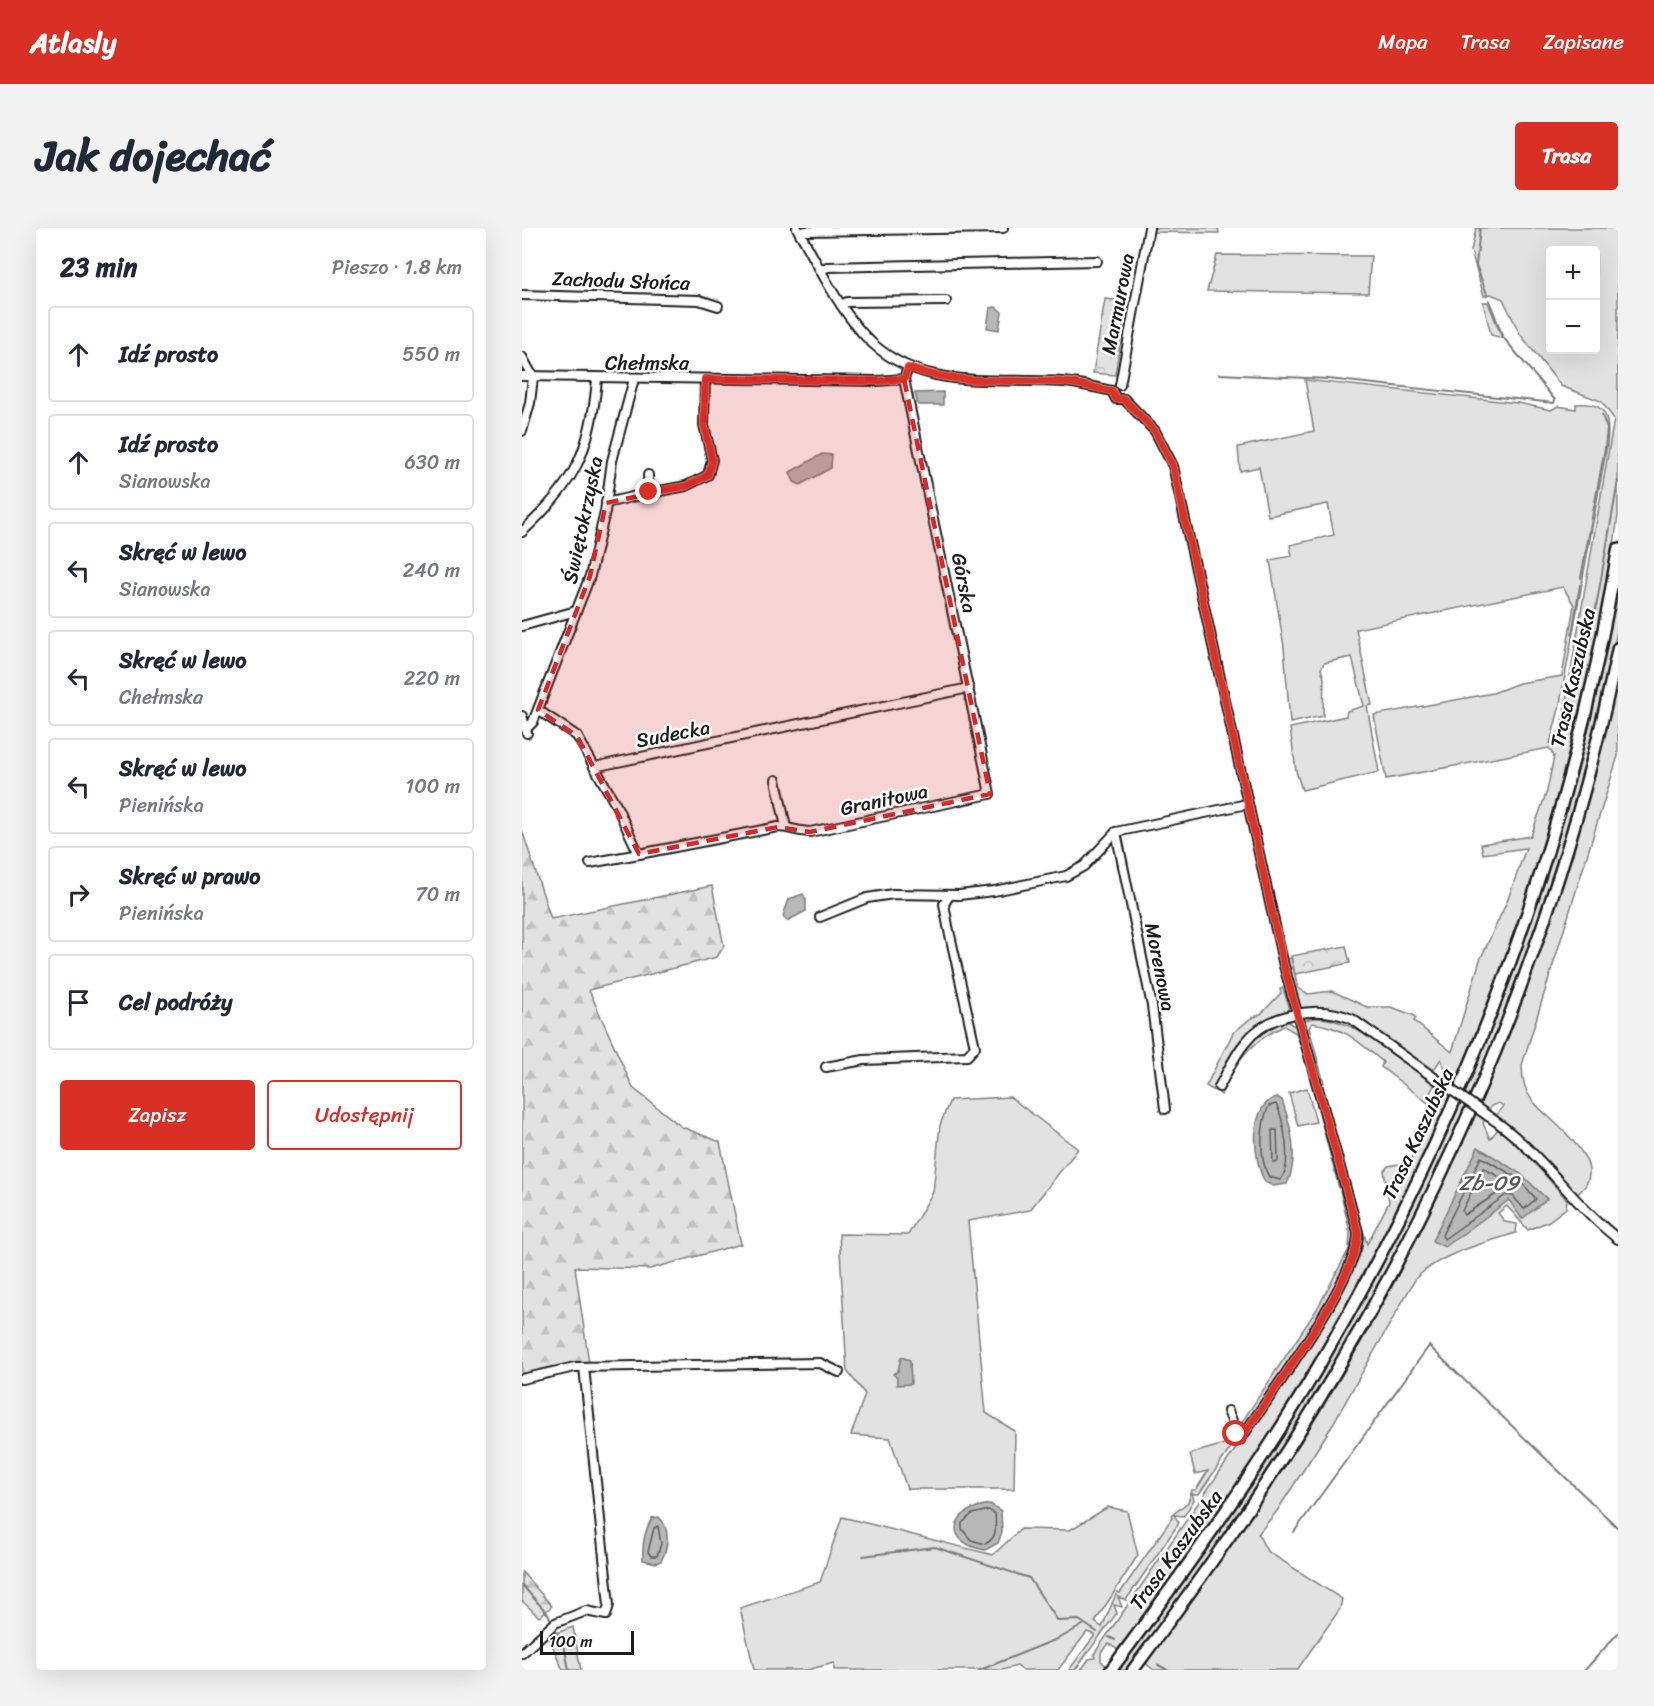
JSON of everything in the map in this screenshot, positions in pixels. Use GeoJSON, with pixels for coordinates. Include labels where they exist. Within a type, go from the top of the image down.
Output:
{"type":"FeatureCollection","features":[{"type":"Feature","properties":{"kind":"highway","name":"Trasa Kaszubska"},"geometry":{"type":"LineString","coordinates":[[1111,1670],[1225,1514],[1285,1421],[1356,1302],[1437,1140],[1502,983],[1545,858],[1584,717],[1618,549]]}},
{"type":"Feature","properties":{"kind":"highway","name":"Trasa Kaszubska"},"geometry":{"type":"LineString","coordinates":[[1133,1670],[1243,1518],[1306,1421],[1372,1309],[1449,1157],[1518,993],[1562,863],[1602,722],[1618,648]]}},
{"type":"Feature","properties":{"kind":"street","name":"Marmurowa"},"geometry":{"type":"LineString","coordinates":[[1120,385],[1149,228]]}},
{"type":"Feature","properties":{"kind":"street"},"geometry":{"type":"LineString","coordinates":[[1003,229],[799,231],[841,305],[878,349],[908,368],[954,379],[1065,382],[1112,391],[1120,385],[1127,392],[1124,399]]}},
{"type":"Feature","properties":{"kind":"street"},"geometry":{"type":"LineString","coordinates":[[822,271],[827,267],[1097,261]]}},
{"type":"Feature","properties":{"kind":"street","name":"Zachodu Słońca"},"geometry":{"type":"LineString","coordinates":[[522,295],[699,300],[718,306]]}},
{"type":"Feature","properties":{"kind":"street"},"geometry":{"type":"LineString","coordinates":[[841,305],[847,302],[946,301]]}},
{"type":"Feature","properties":{"kind":"street"},"geometry":{"type":"LineString","coordinates":[[522,357],[533,376],[530,403],[522,431]]}},
{"type":"Feature","properties":{"kind":"street"},"geometry":{"type":"LineString","coordinates":[[904,379],[908,368]]}},
{"type":"Feature","properties":{"kind":"street","name":"Chełmska"},"geometry":{"type":"LineString","coordinates":[[522,376],[597,379],[904,379]]}},
{"type":"Feature","properties":{"kind":"street"},"geometry":{"type":"LineString","coordinates":[[522,532],[561,492],[585,451],[591,429],[597,379]]}},
{"type":"Feature","properties":{"kind":"street","name":"Świętokrzyska"},"geometry":{"type":"LineString","coordinates":[[522,716],[527,732],[538,710],[590,576],[606,502],[612,461],[634,379]]}},
{"type":"Feature","properties":{"kind":"street"},"geometry":{"type":"LineString","coordinates":[[606,502],[686,486],[708,475],[712,468],[704,425],[705,379]]}},
{"type":"Feature","properties":{"kind":"street","name":"Górska"},"geometry":{"type":"LineString","coordinates":[[904,379],[990,794]]}},
{"type":"Feature","properties":{"kind":"street"},"geometry":{"type":"LineString","coordinates":[[1112,391],[1116,399],[1124,399],[1155,431],[1173,466],[1284,966],[1357,1225],[1358,1246],[1351,1265],[1313,1330],[1240,1440],[1234,1431],[1228,1411]]}},
{"type":"Feature","properties":{"kind":"street"},"geometry":{"type":"LineString","coordinates":[[648,475],[649,492]]}},
{"type":"Feature","properties":{"kind":"street"},"geometry":{"type":"LineString","coordinates":[[522,626],[576,611]]}},
{"type":"Feature","properties":{"kind":"street","name":"Sudecka"},"geometry":{"type":"LineString","coordinates":[[594,767],[760,734],[969,688]]}},
{"type":"Feature","properties":{"kind":"street"},"geometry":{"type":"LineString","coordinates":[[538,710],[561,723],[577,736],[639,854]]}},
{"type":"Feature","properties":{"kind":"street"},"geometry":{"type":"LineString","coordinates":[[776,780],[786,827]]}},
{"type":"Feature","properties":{"kind":"street","name":"Granitowa"},"geometry":{"type":"LineString","coordinates":[[590,863],[786,827],[797,832],[810,832],[990,794]]}},
{"type":"Feature","properties":{"kind":"street"},"geometry":{"type":"LineString","coordinates":[[820,917],[867,898],[884,895],[949,896],[994,891],[1066,876],[1084,866],[1116,832],[1247,804]]}},
{"type":"Feature","properties":{"kind":"street","name":"Morenowa"},"geometry":{"type":"LineString","coordinates":[[1116,832],[1152,1006],[1166,1109]]}},
{"type":"Feature","properties":{"kind":"street"},"geometry":{"type":"LineString","coordinates":[[826,1067],[864,1060],[968,1056],[975,1047],[944,904],[949,896]]}},
{"type":"Feature","properties":{"kind":"street"},"geometry":{"type":"LineString","coordinates":[[1219,1088],[1238,1053],[1251,1035],[1272,1022],[1296,1015],[1328,1012],[1352,1019],[1522,1141],[1588,1213],[1618,1239]]}},
{"type":"Feature","properties":{"kind":"street"},"geometry":{"type":"LineString","coordinates":[[522,1379],[584,1367],[820,1363],[838,1372]]}},
{"type":"Feature","properties":{"kind":"street"},"geometry":{"type":"LineString","coordinates":[[522,1653],[555,1623],[586,1611],[606,1615],[609,1605],[584,1367]]}},
{"type":"Feature","properties":{"kind":"highlighted area"},"geometry":{"type":"Polygon","coordinates":[[[705,379],[904,379],[990,794],[810,832],[778,827],[639,854],[577,736],[538,710],[590,576],[606,503],[686,486],[708,475],[712,460],[704,425],[705,379]]]}},
{"type":"Feature","properties":{"kind":"green space"},"geometry":{"type":"Polygon","coordinates":[[[1152,228],[1218,228],[1219,233],[1151,232],[1152,228]]]}},
{"type":"Feature","properties":{"kind":"green space"},"geometry":{"type":"Polygon","coordinates":[[[1476,228],[1618,228],[1618,515],[1610,572],[1598,629],[1548,826],[1522,910],[1461,1073],[1388,1231],[1347,1308],[1282,1418],[1190,1552],[1118,1650],[1109,1644],[1101,1652],[1101,1661],[1111,1670],[1081,1670],[1089,1659],[1095,1658],[1094,1654],[1312,1338],[1356,1263],[1362,1249],[1363,1235],[1348,1178],[1367,1244],[1389,1202],[1384,1171],[1388,1166],[1410,1162],[1432,1106],[1381,1067],[1383,1062],[1359,1042],[1334,1028],[1312,1023],[1309,1028],[1324,1083],[1320,1083],[1303,1027],[1305,1020],[1321,1018],[1337,1022],[1373,1039],[1435,1084],[1427,1098],[1441,1093],[1448,1076],[1441,1059],[1432,1072],[1361,1022],[1299,1010],[1285,959],[1291,958],[1298,988],[1308,994],[1332,991],[1367,1007],[1391,1007],[1413,1015],[1416,1018],[1414,1021],[1452,1052],[1480,960],[1508,899],[1526,848],[1483,854],[1481,844],[1531,836],[1547,791],[1554,756],[1549,748],[1386,779],[1374,715],[1493,693],[1519,683],[1562,676],[1574,605],[1563,587],[1356,629],[1372,705],[1367,706],[1379,772],[1302,790],[1296,771],[1290,728],[1346,716],[1347,711],[1364,706],[1352,657],[1324,663],[1321,669],[1324,678],[1323,716],[1290,723],[1284,647],[1270,560],[1292,556],[1290,545],[1334,535],[1328,504],[1268,516],[1259,467],[1240,471],[1238,447],[1314,431],[1305,380],[1518,403],[1551,410],[1558,406],[1576,409],[1576,404],[1587,404],[1601,409],[1607,420],[1607,446],[1559,709],[1550,744],[1561,729],[1614,419],[1601,401],[1561,386],[1520,334],[1503,299],[1491,294],[1484,296],[1471,251],[1476,228]]]}},
{"type":"Feature","properties":{"kind":"green space"},"geometry":{"type":"Polygon","coordinates":[[[1217,255],[1371,256],[1368,293],[1207,291],[1217,255]]]}},
{"type":"Feature","properties":{"kind":"green space"},"geometry":{"type":"Polygon","coordinates":[[[1105,299],[1127,301],[1115,375],[1093,373],[1105,299]]]}},
{"type":"Feature","properties":{"kind":"green space"},"geometry":{"type":"Polygon","coordinates":[[[1483,302],[1488,302],[1502,338],[1491,335],[1483,302]]]}},
{"type":"Feature","properties":{"kind":"green space"},"geometry":{"type":"Polygon","coordinates":[[[1618,570],[1618,627],[1592,744],[1567,836],[1522,971],[1470,1103],[1388,1274],[1267,1477],[1129,1670],[1120,1670],[1122,1666],[1120,1664],[1309,1392],[1379,1269],[1441,1142],[1528,923],[1618,570]]]}},
{"type":"Feature","properties":{"kind":"green space"},"geometry":{"type":"Polygon","coordinates":[[[1618,673],[1618,756],[1522,1065],[1524,1084],[1529,1096],[1576,1144],[1585,1157],[1589,1170],[1587,1183],[1576,1195],[1495,1117],[1503,1106],[1499,1103],[1491,1106],[1483,1123],[1490,1139],[1498,1129],[1524,1151],[1567,1200],[1566,1208],[1549,1221],[1528,1230],[1507,1206],[1498,1213],[1505,1222],[1517,1224],[1516,1233],[1451,1255],[1416,1278],[1330,1429],[1277,1511],[1258,1534],[1267,1551],[1342,1599],[1340,1609],[1297,1670],[1154,1670],[1145,1663],[1215,1567],[1304,1437],[1375,1318],[1421,1230],[1463,1141],[1502,1050],[1537,958],[1568,864],[1595,769],[1618,673]]]}},
{"type":"Feature","properties":{"kind":"green space"},"geometry":{"type":"Polygon","coordinates":[[[522,830],[551,919],[712,886],[724,946],[717,957],[589,990],[633,1088],[682,1127],[720,1142],[741,1244],[650,1269],[575,1267],[589,1363],[522,1376],[522,830]]]}},
{"type":"Feature","properties":{"kind":"green space"},"geometry":{"type":"Polygon","coordinates":[[[1346,946],[1350,963],[1295,974],[1291,956],[1346,946]]]}},
{"type":"Feature","properties":{"kind":"green space"},"geometry":{"type":"Polygon","coordinates":[[[1283,988],[1289,1007],[1285,1015],[1236,1051],[1214,1091],[1206,1086],[1233,1033],[1250,1019],[1261,1014],[1283,988]]]}},
{"type":"Feature","properties":{"kind":"green space"},"geometry":{"type":"Polygon","coordinates":[[[1286,1021],[1298,1028],[1308,1067],[1296,1033],[1284,1026],[1263,1038],[1246,1054],[1232,1073],[1221,1095],[1219,1093],[1245,1049],[1263,1032],[1286,1021]]]}},
{"type":"Feature","properties":{"kind":"green space"},"geometry":{"type":"Polygon","coordinates":[[[1310,1079],[1312,1079],[1343,1187],[1339,1188],[1310,1079]]]}},
{"type":"Feature","properties":{"kind":"green space"},"geometry":{"type":"Polygon","coordinates":[[[1307,1088],[1316,1122],[1298,1126],[1289,1093],[1307,1088]]]}},
{"type":"Feature","properties":{"kind":"green space"},"geometry":{"type":"Polygon","coordinates":[[[1010,1097],[1078,1149],[1030,1210],[968,1221],[986,1413],[1015,1431],[1014,1489],[907,1489],[890,1438],[851,1435],[865,1394],[847,1371],[839,1234],[908,1235],[933,1192],[940,1125],[950,1100],[1010,1097]]]}},
{"type":"Feature","properties":{"kind":"green space"},"geometry":{"type":"Polygon","coordinates":[[[1343,1190],[1355,1230],[1353,1249],[1344,1273],[1311,1331],[1243,1430],[1239,1431],[1234,1419],[1240,1425],[1317,1309],[1349,1249],[1350,1232],[1340,1191],[1343,1190]]]}},
{"type":"Feature","properties":{"kind":"green space"},"geometry":{"type":"Polygon","coordinates":[[[1232,1433],[1234,1443],[1199,1494],[1192,1494],[1194,1500],[1184,1516],[1174,1515],[1179,1523],[1126,1600],[1118,1597],[1122,1607],[1114,1605],[1117,1613],[1075,1670],[1069,1670],[1095,1635],[1087,1632],[1058,1670],[1022,1670],[1017,1666],[1002,1670],[834,1670],[834,1663],[807,1670],[754,1670],[740,1608],[820,1582],[842,1517],[993,1555],[1021,1529],[1070,1530],[1108,1507],[1127,1511],[1138,1555],[1095,1622],[1102,1627],[1117,1592],[1120,1593],[1172,1518],[1171,1516],[1188,1502],[1192,1490],[1196,1490],[1208,1471],[1195,1474],[1190,1454],[1224,1444],[1232,1433]]]}},
{"type":"Feature","properties":{"kind":"green space"},"geometry":{"type":"Polygon","coordinates":[[[522,1572],[552,1606],[539,1617],[522,1601],[522,1572]]]}},
{"type":"Feature","properties":{"kind":"green space"},"geometry":{"type":"Polygon","coordinates":[[[573,1627],[581,1670],[563,1670],[548,1636],[573,1627]]]}},
{"type":"Feature","properties":{"kind":"water"},"geometry":{"type":"Polygon","coordinates":[[[996,307],[1002,312],[999,330],[987,328],[990,308],[996,307]]]}},
{"type":"Feature","properties":{"kind":"water"},"geometry":{"type":"Polygon","coordinates":[[[943,392],[943,405],[918,405],[915,393],[943,392]]]}},
{"type":"Feature","properties":{"kind":"water"},"geometry":{"type":"Polygon","coordinates":[[[822,454],[832,455],[831,468],[800,485],[794,482],[790,472],[822,454]]]}},
{"type":"Feature","properties":{"kind":"water"},"geometry":{"type":"Polygon","coordinates":[[[803,894],[806,900],[806,911],[787,921],[783,916],[789,899],[803,894]]]}},
{"type":"Feature","properties":{"kind":"water"},"geometry":{"type":"Polygon","coordinates":[[[1277,1097],[1282,1100],[1291,1131],[1293,1164],[1287,1184],[1273,1186],[1265,1182],[1261,1173],[1256,1134],[1261,1110],[1277,1097]]]}},
{"type":"Feature","properties":{"kind":"water","name":"Zb-09"},"geometry":{"type":"Polygon","coordinates":[[[1478,1147],[1521,1174],[1547,1199],[1522,1219],[1509,1200],[1445,1247],[1432,1241],[1478,1147]]]}},
{"type":"Feature","properties":{"kind":"water"},"geometry":{"type":"Polygon","coordinates":[[[901,1357],[910,1360],[911,1384],[897,1385],[897,1378],[893,1374],[898,1371],[901,1357]]]}},
{"type":"Feature","properties":{"kind":"water"},"geometry":{"type":"Polygon","coordinates":[[[990,1504],[1001,1511],[1002,1532],[998,1543],[985,1550],[971,1546],[962,1540],[957,1533],[956,1526],[967,1512],[990,1504]]]}},
{"type":"Feature","properties":{"kind":"water"},"geometry":{"type":"Polygon","coordinates":[[[659,1517],[667,1533],[667,1545],[661,1561],[656,1563],[643,1560],[643,1549],[652,1518],[659,1517]]]}},
{"type":"Feature","properties":{"kind":"waterway"},"geometry":{"type":"LineString","coordinates":[[1480,228],[1476,265],[1487,294]]}},
{"type":"Feature","properties":{"kind":"waterway"},"geometry":{"type":"LineString","coordinates":[[1219,374],[1328,379],[1554,403],[1555,400],[1503,337],[1489,300]]}},
{"type":"Feature","properties":{"kind":"waterway"},"geometry":{"type":"LineString","coordinates":[[1581,578],[1605,448],[1607,429],[1602,415]]}},
{"type":"Feature","properties":{"kind":"waterway"},"geometry":{"type":"LineString","coordinates":[[1591,637],[1618,481]]}},
{"type":"Feature","properties":{"kind":"waterway"},"geometry":{"type":"LineString","coordinates":[[1572,635],[1580,585]]}},
{"type":"Feature","properties":{"kind":"waterway"},"geometry":{"type":"LineString","coordinates":[[1294,1532],[1429,1346],[1618,1528]]}},
{"type":"Feature","properties":{"kind":"waterway"},"geometry":{"type":"LineString","coordinates":[[863,1556],[935,1547],[1029,1578],[1058,1621],[1079,1620],[1097,1632]]}},
{"type":"Feature","properties":{"kind":"waterway"},"geometry":{"type":"LineString","coordinates":[[522,1585],[548,1614],[552,1622]]}},
{"type":"Feature","properties":{"kind":"waterway"},"geometry":{"type":"LineString","coordinates":[[980,1670],[1062,1637],[1083,1625]]}},
{"type":"Feature","properties":{"kind":"waterway"},"geometry":{"type":"LineString","coordinates":[[554,1628],[565,1650],[569,1670]]}},
{"type":"Feature","properties":{"kind":"waterway"},"geometry":{"type":"LineString","coordinates":[[1585,1670],[1618,1633]]}},
{"type":"Feature","properties":{"kind":"waterway"},"geometry":{"type":"LineString","coordinates":[[1109,1637],[1115,1640]]}},
{"type":"Feature","properties":{"kind":"waterway"},"geometry":{"type":"LineString","coordinates":[[1158,1665],[1166,1669]]}},
{"type":"Feature","properties":{"kind":"route"},"geometry":{"type":"LineString","coordinates":[[649,492],[699,482],[708,475],[712,468],[704,425],[705,379],[877,381],[904,379],[908,368],[930,375],[962,380],[1065,382],[1112,391],[1116,399],[1124,399],[1155,431],[1173,466],[1284,966],[1358,1232],[1358,1246],[1354,1259],[1313,1330],[1240,1440],[1236,1434]]}}]}
